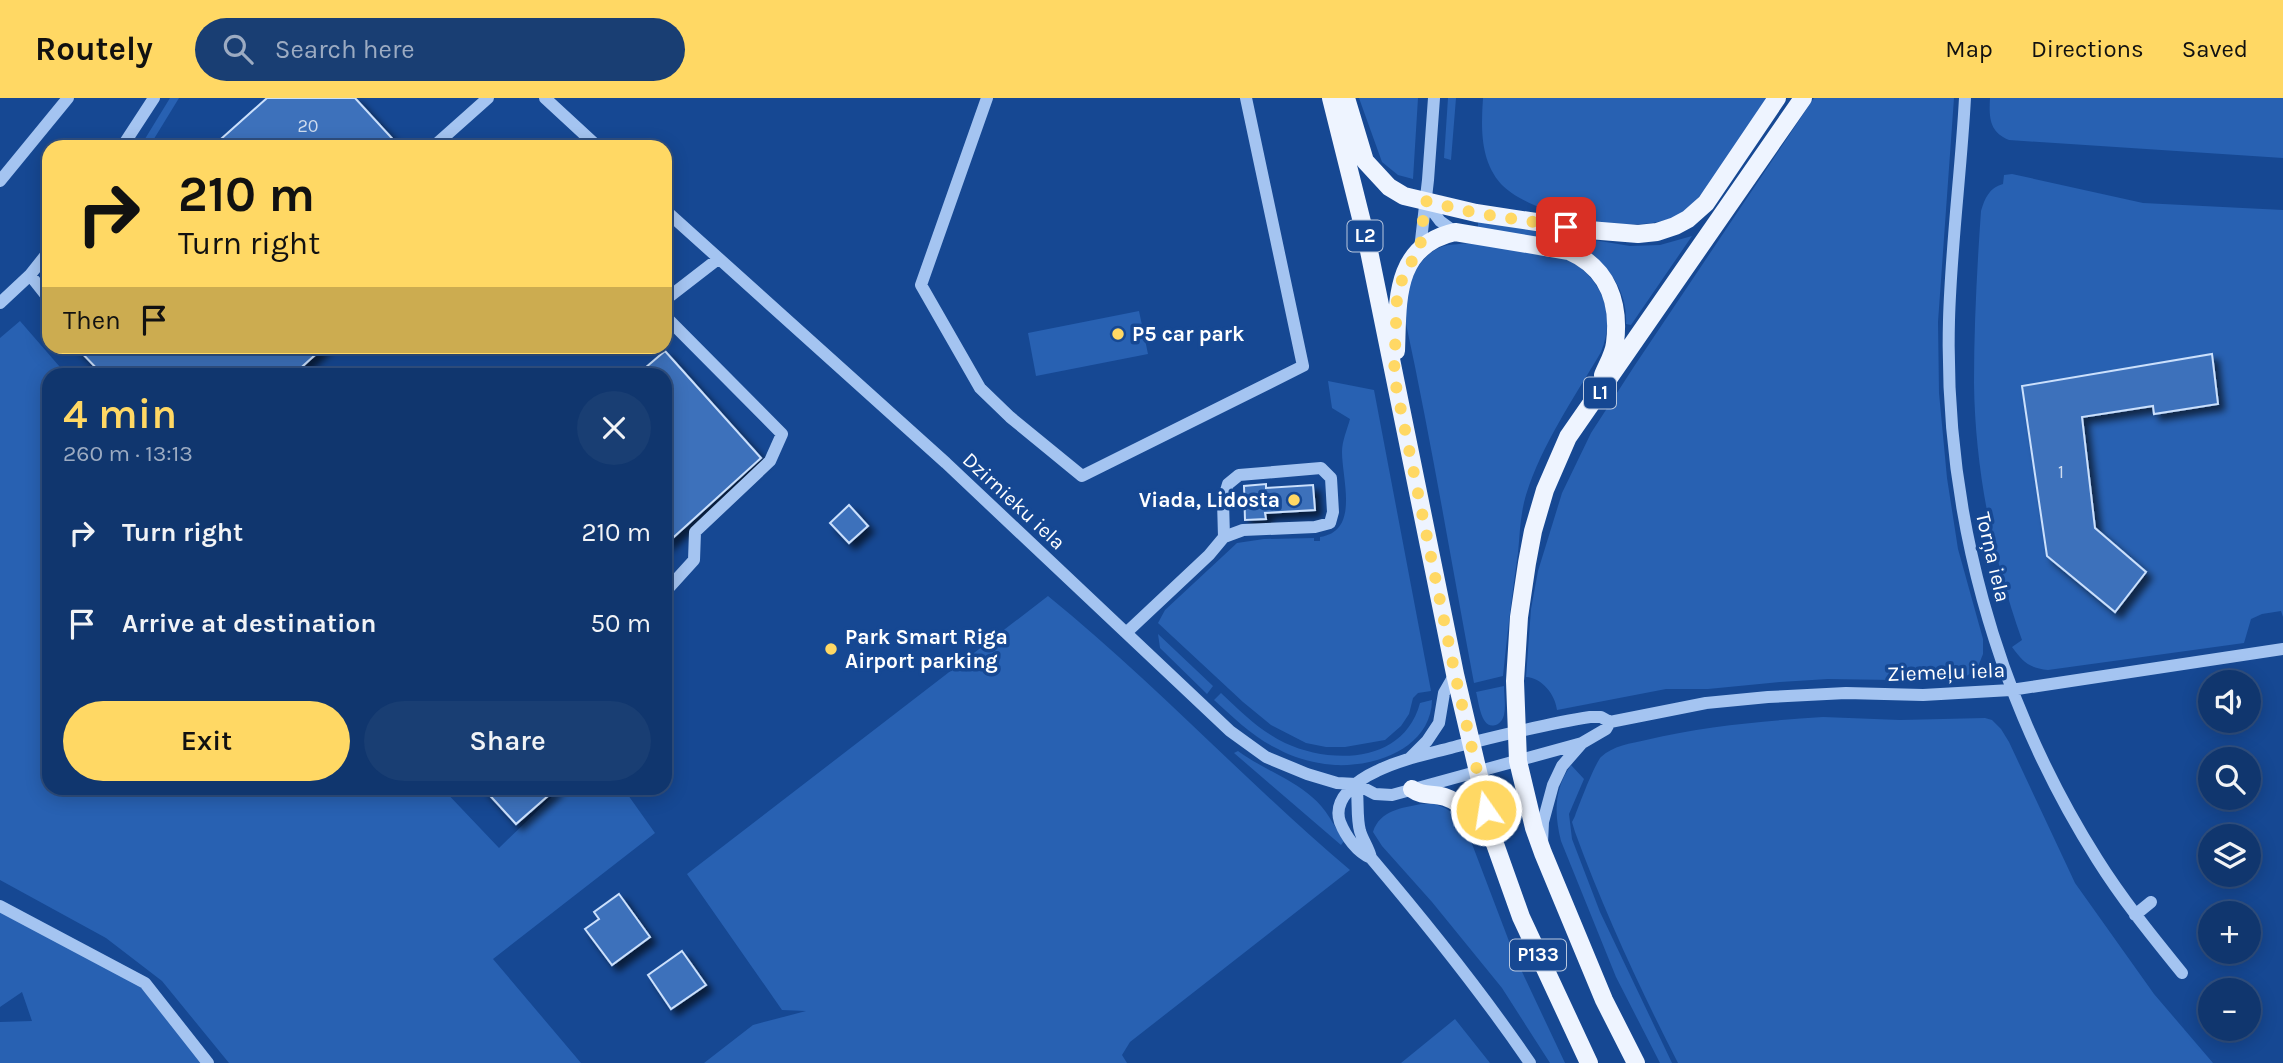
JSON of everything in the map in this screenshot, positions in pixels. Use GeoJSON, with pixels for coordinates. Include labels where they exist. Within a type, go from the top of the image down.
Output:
{"type":"FeatureCollection","features":[{"type":"Feature","properties":{"kind":"main road","name":"L2"},"geometry":{"type":"LineString","coordinates":[[1331,98],[1368,246],[1394,376]]}},
{"type":"Feature","properties":{"kind":"main road"},"geometry":{"type":"LineString","coordinates":[[1346,98],[1365,161],[1389,187],[1405,195],[1476,213],[1588,230],[1638,234],[1675,226],[1688,219],[1706,203],[1777,98]]}},
{"type":"Feature","properties":{"kind":"main road","name":"L1"},"geometry":{"type":"LineString","coordinates":[[1518,761],[1515,681],[1519,617],[1532,531],[1545,490],[1568,437],[1803,98]]}},
{"type":"Feature","properties":{"kind":"main road"},"geometry":{"type":"LineString","coordinates":[[1420,249],[1443,235],[1455,232],[1569,251],[1595,267],[1607,282],[1615,301],[1615,345],[1590,407]]}},
{"type":"Feature","properties":{"kind":"main road","name":"P133"},"geometry":{"type":"LineString","coordinates":[[1420,249],[1404,273],[1397,297],[1394,376],[1455,674],[1495,844],[1521,917],[1589,1063]]}},
{"type":"Feature","properties":{"kind":"main road","name":"P133"},"geometry":{"type":"LineString","coordinates":[[1518,761],[1534,828],[1604,1000],[1636,1063]]}},
{"type":"Feature","properties":{"kind":"main road"},"geometry":{"type":"LineString","coordinates":[[1412,789],[1420,795],[1437,795],[1456,803],[1478,821],[1495,844]]}},
{"type":"Feature","properties":{"kind":"street"},"geometry":{"type":"LineString","coordinates":[[0,181],[68,98]]}},
{"type":"Feature","properties":{"kind":"street"},"geometry":{"type":"LineString","coordinates":[[127,140],[154,98]]}},
{"type":"Feature","properties":{"kind":"street"},"geometry":{"type":"LineString","coordinates":[[441,140],[488,98]]}},
{"type":"Feature","properties":{"kind":"street"},"geometry":{"type":"LineString","coordinates":[[545,98],[590,140]]}},
{"type":"Feature","properties":{"kind":"street"},"geometry":{"type":"LineString","coordinates":[[987,98],[921,285],[980,388],[1082,476],[1303,366],[1246,98]]}},
{"type":"Feature","properties":{"kind":"street","name":"P133"},"geometry":{"type":"LineString","coordinates":[[1420,249],[1434,98]]}},
{"type":"Feature","properties":{"kind":"street","name":"Torņa iela"},"geometry":{"type":"LineString","coordinates":[[1965,98],[1949,320],[1950,376],[1955,464],[1979,591],[2011,690],[2057,790],[2097,859],[2135,915],[2182,973]]}},
{"type":"Feature","properties":{"kind":"street"},"geometry":{"type":"LineString","coordinates":[[1425,201],[1440,221],[1455,232]]}},
{"type":"Feature","properties":{"kind":"street","name":"Dzirnieku iela"},"geometry":{"type":"LineString","coordinates":[[672,216],[835,361],[1230,731],[1266,757],[1307,774],[1337,783],[1356,784],[1375,794],[1392,795],[1518,761]]}},
{"type":"Feature","properties":{"kind":"street"},"geometry":{"type":"LineString","coordinates":[[672,295],[718,259]]}},
{"type":"Feature","properties":{"kind":"street"},"geometry":{"type":"LineString","coordinates":[[0,303],[42,260]]}},
{"type":"Feature","properties":{"kind":"street"},"geometry":{"type":"LineString","coordinates":[[30,275],[42,290]]}},
{"type":"Feature","properties":{"kind":"street"},"geometry":{"type":"LineString","coordinates":[[672,323],[782,434],[770,461],[695,533],[694,560],[672,584]]}},
{"type":"Feature","properties":{"kind":"street"},"geometry":{"type":"LineString","coordinates":[[1127,632],[1209,555],[1224,537],[1243,530],[1315,527],[1330,523],[1333,512],[1331,478],[1321,468],[1239,475],[1228,484],[1223,501],[1224,537]]}},
{"type":"Feature","properties":{"kind":"street","name":"Ziemeļu iela"},"geometry":{"type":"LineString","coordinates":[[1471,743],[1590,718],[1601,717],[1610,722],[1706,703],[1846,693],[1923,695],[2011,690],[2283,649]]}},
{"type":"Feature","properties":{"kind":"street"},"geometry":{"type":"LineString","coordinates":[[1410,758],[1427,741],[1439,723],[1444,693],[1455,674]]}},
{"type":"Feature","properties":{"kind":"street","name":"Ziemeļu iela"},"geometry":{"type":"LineString","coordinates":[[1518,761],[1582,743],[1606,729],[1610,722]]}},
{"type":"Feature","properties":{"kind":"street"},"geometry":{"type":"LineString","coordinates":[[1471,743],[1410,758],[1376,771],[1356,784],[1340,801],[1338,813],[1348,838],[1371,858],[1440,939],[1530,1063]]}},
{"type":"Feature","properties":{"kind":"street"},"geometry":{"type":"LineString","coordinates":[[1541,845],[1545,811],[1553,785],[1562,766],[1582,743]]}},
{"type":"Feature","properties":{"kind":"street"},"geometry":{"type":"LineString","coordinates":[[1356,784],[1360,832],[1371,858]]}},
{"type":"Feature","properties":{"kind":"street"},"geometry":{"type":"LineString","coordinates":[[2135,915],[2151,902]]}},
{"type":"Feature","properties":{"kind":"street"},"geometry":{"type":"LineString","coordinates":[[0,906],[145,983],[208,1063]]}},
{"type":"Feature","properties":{"kind":"shaded area"},"geometry":{"type":"Polygon","coordinates":[[[170,98],[179,98],[153,140],[144,140],[170,98]]]}},
{"type":"Feature","properties":{"kind":"shaded area"},"geometry":{"type":"Polygon","coordinates":[[[1359,98],[1418,98],[1413,179],[1398,175],[1382,162],[1359,98]]]}},
{"type":"Feature","properties":{"kind":"shaded area"},"geometry":{"type":"Polygon","coordinates":[[[1448,98],[1456,98],[1451,160],[1444,158],[1448,98]]]}},
{"type":"Feature","properties":{"kind":"shaded area"},"geometry":{"type":"Polygon","coordinates":[[[1483,98],[1767,98],[1716,176],[1692,204],[1681,213],[1663,221],[1615,224],[1561,215],[1516,196],[1501,184],[1489,165],[1483,143],[1483,98]]]}},
{"type":"Feature","properties":{"kind":"shaded area"},"geometry":{"type":"Polygon","coordinates":[[[1814,98],[1954,98],[1938,322],[1939,393],[1947,478],[1958,549],[1983,639],[1983,654],[1977,669],[1959,681],[1828,679],[1708,689],[1666,689],[1557,710],[1554,698],[1547,688],[1537,680],[1526,677],[1531,609],[1538,571],[1562,493],[1591,433],[1814,98]]]}},
{"type":"Feature","properties":{"kind":"shaded area"},"geometry":{"type":"Polygon","coordinates":[[[1990,98],[2283,98],[2283,158],[2009,140],[1994,128],[1990,98]]]}},
{"type":"Feature","properties":{"kind":"shaded area"},"geometry":{"type":"Polygon","coordinates":[[[2012,174],[2143,203],[2283,210],[2283,617],[2281,611],[2251,619],[2244,643],[2048,670],[2027,663],[2012,647],[2022,640],[1994,546],[1982,481],[1974,383],[1981,211],[1988,194],[2003,184],[2004,175],[2012,174]]]}},
{"type":"Feature","properties":{"kind":"shaded area"},"geometry":{"type":"Polygon","coordinates":[[[1478,221],[1630,246],[1660,245],[1692,236],[1631,325],[1626,324],[1623,298],[1612,276],[1584,250],[1572,243],[1478,228],[1478,221]]]}},
{"type":"Feature","properties":{"kind":"shaded area"},"geometry":{"type":"Polygon","coordinates":[[[1471,243],[1567,259],[1590,276],[1598,287],[1606,311],[1607,325],[1601,352],[1550,439],[1526,495],[1521,517],[1503,676],[1474,683],[1405,319],[1409,287],[1426,257],[1444,246],[1471,243]]]}},
{"type":"Feature","properties":{"kind":"shaded area"},"geometry":{"type":"Polygon","coordinates":[[[1139,311],[1148,354],[1036,376],[1028,333],[1139,311]]]}},
{"type":"Feature","properties":{"kind":"shaded area"},"geometry":{"type":"Polygon","coordinates":[[[20,321],[42,346],[42,354],[49,354],[61,368],[42,368],[42,795],[449,795],[499,848],[554,795],[628,795],[655,833],[493,959],[581,1063],[229,1063],[162,981],[106,938],[0,880],[0,338],[20,321]]]}},
{"type":"Feature","properties":{"kind":"shaded area"},"geometry":{"type":"Polygon","coordinates":[[[1328,381],[1374,390],[1431,691],[1418,693],[1413,698],[1409,714],[1401,726],[1385,740],[1345,747],[1306,743],[1271,725],[1158,623],[1165,610],[1237,543],[1264,539],[1314,538],[1314,541],[1320,541],[1320,537],[1332,533],[1340,525],[1345,515],[1346,503],[1342,448],[1350,419],[1332,408],[1328,381]]]}},
{"type":"Feature","properties":{"kind":"shaded area"},"geometry":{"type":"Polygon","coordinates":[[[1048,596],[1125,663],[1350,870],[1130,1042],[1122,1055],[1127,1063],[704,1063],[753,1025],[806,1011],[782,1010],[687,874],[1048,596]]]}},
{"type":"Feature","properties":{"kind":"shaded area"},"geometry":{"type":"Polygon","coordinates":[[[1158,634],[1213,686],[1207,694],[1160,648],[1158,634]]]}},
{"type":"Feature","properties":{"kind":"shaded area"},"geometry":{"type":"Polygon","coordinates":[[[1504,686],[1503,718],[1492,726],[1484,720],[1476,692],[1504,686]]]}},
{"type":"Feature","properties":{"kind":"shaded area"},"geometry":{"type":"Polygon","coordinates":[[[1221,693],[1259,727],[1285,743],[1304,750],[1345,756],[1383,748],[1399,738],[1412,723],[1420,703],[1432,700],[1429,717],[1412,742],[1383,758],[1351,765],[1335,765],[1298,758],[1261,739],[1214,700],[1221,693]]]}},
{"type":"Feature","properties":{"kind":"shaded area"},"geometry":{"type":"Polygon","coordinates":[[[1823,717],[1992,720],[2009,742],[2075,883],[2154,994],[2213,1063],[1678,1063],[1623,949],[1575,832],[1572,822],[1587,785],[1601,757],[1622,746],[1712,728],[1823,717]]]}},
{"type":"Feature","properties":{"kind":"shaded area"},"geometry":{"type":"Polygon","coordinates":[[[1238,751],[1317,801],[1344,841],[1341,845],[1234,753],[1238,751]]]}},
{"type":"Feature","properties":{"kind":"shaded area"},"geometry":{"type":"Polygon","coordinates":[[[1571,765],[1584,779],[1569,814],[1572,839],[1600,912],[1672,1063],[1660,1063],[1616,977],[1561,841],[1557,802],[1561,783],[1571,765]]]}},
{"type":"Feature","properties":{"kind":"shaded area"},"geometry":{"type":"Polygon","coordinates":[[[1421,804],[1435,804],[1456,815],[1469,836],[1515,957],[1565,1063],[1550,1063],[1502,988],[1373,832],[1386,815],[1421,804]]]}},
{"type":"Feature","properties":{"kind":"shaded area"},"geometry":{"type":"Polygon","coordinates":[[[0,906],[145,983],[208,1063],[0,1063],[0,1022],[32,1021],[22,992],[0,1007],[0,906]]]}},
{"type":"Feature","properties":{"kind":"shaded area"},"geometry":{"type":"Polygon","coordinates":[[[1455,1019],[1490,1063],[1401,1063],[1455,1019]]]}},
{"type":"Feature","properties":{"kind":"building"},"geometry":{"type":"Polygon","coordinates":[[[267,98],[355,98],[394,140],[220,140],[267,98]]]}},
{"type":"Feature","properties":{"kind":"building"},"geometry":{"type":"Polygon","coordinates":[[[83,354],[316,354],[301,368],[96,368],[83,354]]]}},
{"type":"Feature","properties":{"kind":"building"},"geometry":{"type":"Polygon","coordinates":[[[661,354],[668,354],[761,458],[672,539],[672,368],[645,368],[661,354]]]}},
{"type":"Feature","properties":{"kind":"building"},"geometry":{"type":"Polygon","coordinates":[[[2212,354],[2218,404],[2154,414],[2153,406],[2082,417],[2095,528],[2146,572],[2115,612],[2047,556],[2022,386],[2212,354]]]}},
{"type":"Feature","properties":{"kind":"building"},"geometry":{"type":"Polygon","coordinates":[[[1266,484],[1266,488],[1313,485],[1315,510],[1265,513],[1266,519],[1245,520],[1244,486],[1266,484]]]}},
{"type":"Feature","properties":{"kind":"building"},"geometry":{"type":"Polygon","coordinates":[[[849,505],[868,526],[849,543],[830,523],[849,505]]]}},
{"type":"Feature","properties":{"kind":"building"},"geometry":{"type":"Polygon","coordinates":[[[489,795],[549,795],[516,824],[489,795]]]}},
{"type":"Feature","properties":{"kind":"building"},"geometry":{"type":"Polygon","coordinates":[[[619,894],[650,937],[612,965],[585,929],[599,919],[594,912],[619,894]]]}},
{"type":"Feature","properties":{"kind":"building"},"geometry":{"type":"Polygon","coordinates":[[[682,951],[706,985],[671,1009],[648,975],[682,951]]]}},
{"type":"Feature","properties":{"kind":"place","name":"P5 car park"},"geometry":{"type":"Point","coordinates":[1118,334]}},
{"type":"Feature","properties":{"kind":"place","name":"Viada, Lidosta"},"geometry":{"type":"Point","coordinates":[1294,500]}},
{"type":"Feature","properties":{"kind":"place","name":"Park Smart Riga Airport parking"},"geometry":{"type":"Point","coordinates":[831,649]}},
{"type":"Feature","properties":{"kind":"route"},"geometry":{"type":"LineString","coordinates":[[1486,810],[1455,674],[1394,376],[1397,297],[1404,273],[1420,249],[1425,201],[1476,213],[1566,227]]}}]}
